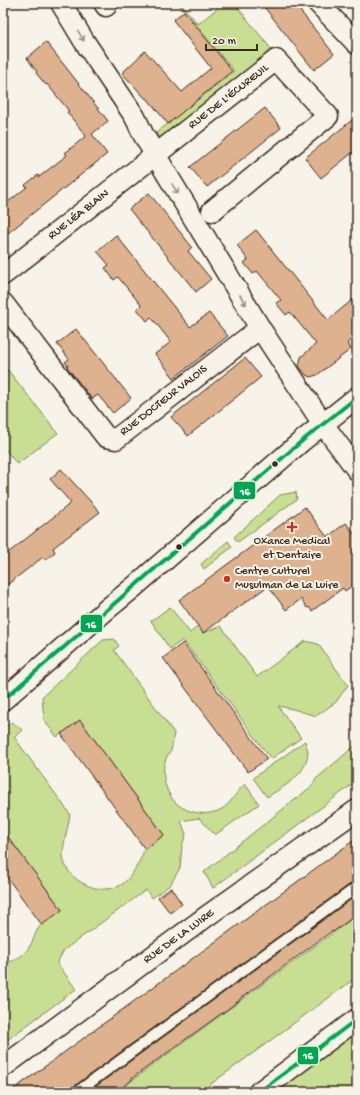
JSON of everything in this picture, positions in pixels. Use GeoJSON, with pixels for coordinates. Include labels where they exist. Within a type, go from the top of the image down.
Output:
{"type":"FeatureCollection","features":[{"type":"Feature","properties":{"kind":"street"},"geometry":{"type":"LineString","coordinates":[[61,3],[84,41],[135,117],[144,136],[260,328],[322,424],[357,470]]}},
{"type":"Feature","properties":{"kind":"street"},"geometry":{"type":"LineString","coordinates":[[318,3],[354,34]]}},
{"type":"Feature","properties":{"kind":"street","name":"RUE DE L'ÉCUREUIL"},"geometry":{"type":"LineString","coordinates":[[156,156],[276,60],[328,116],[212,211]]}},
{"type":"Feature","properties":{"kind":"street","name":"RUE LÉA BLAIN"},"geometry":{"type":"LineString","coordinates":[[3,275],[156,156]]}},
{"type":"Feature","properties":{"kind":"street","name":"RUE DOCTEUR VALOIS"},"geometry":{"type":"LineString","coordinates":[[3,303],[106,437],[116,439],[260,328]]}},
{"type":"Feature","properties":{"kind":"street"},"geometry":{"type":"LineString","coordinates":[[3,700],[302,441],[357,398]]}},
{"type":"Feature","properties":{"kind":"street","name":"RUE DE LA LUIRE"},"geometry":{"type":"LineString","coordinates":[[3,1067],[207,916],[357,810]]}},
{"type":"Feature","properties":{"kind":"street"},"geometry":{"type":"LineString","coordinates":[[259,1092],[357,1019]]}},
{"type":"Feature","properties":{"kind":"lane"},"geometry":{"type":"LineString","coordinates":[[77,1092],[357,887]]}},
{"type":"Feature","properties":{"kind":"green space"},"geometry":{"type":"Polygon","coordinates":[[[178,3],[180,3],[198,24],[224,3],[234,3],[272,50],[159,138],[156,133],[234,71],[178,3]]]}},
{"type":"Feature","properties":{"kind":"green space"},"geometry":{"type":"Polygon","coordinates":[[[3,364],[58,433],[17,464],[3,447],[3,364]]]}},
{"type":"Feature","properties":{"kind":"green space"},"geometry":{"type":"Polygon","coordinates":[[[296,492],[297,499],[238,542],[234,537],[280,495],[296,492]]]}},
{"type":"Feature","properties":{"kind":"green space"},"geometry":{"type":"Polygon","coordinates":[[[228,541],[232,547],[204,569],[201,564],[228,541]]]}},
{"type":"Feature","properties":{"kind":"green space"},"geometry":{"type":"Polygon","coordinates":[[[170,607],[190,633],[198,626],[203,633],[221,626],[257,677],[305,641],[318,644],[348,685],[336,702],[316,716],[278,706],[301,738],[271,759],[183,640],[170,649],[151,621],[170,607]]]}},
{"type":"Feature","properties":{"kind":"green space"},"geometry":{"type":"Polygon","coordinates":[[[114,639],[119,646],[114,650],[174,733],[172,749],[164,764],[164,778],[167,788],[174,801],[182,808],[187,810],[199,813],[212,813],[220,810],[228,804],[245,784],[259,804],[215,835],[199,818],[181,821],[186,834],[182,846],[180,868],[170,885],[152,898],[146,890],[64,950],[57,963],[76,989],[3,1043],[3,963],[17,959],[24,953],[30,946],[39,927],[62,910],[3,830],[3,728],[12,722],[22,730],[14,737],[70,814],[63,856],[65,865],[70,873],[77,879],[94,888],[113,888],[121,885],[127,880],[135,869],[144,849],[164,835],[80,720],[57,737],[44,720],[42,697],[103,640],[114,639]]]}},
{"type":"Feature","properties":{"kind":"green space"},"geometry":{"type":"Polygon","coordinates":[[[305,741],[308,753],[307,761],[299,774],[293,780],[267,797],[253,778],[305,741]]]}},
{"type":"Feature","properties":{"kind":"green space"},"geometry":{"type":"Polygon","coordinates":[[[357,744],[357,781],[213,888],[204,872],[312,786],[316,779],[357,744]]]}},
{"type":"Feature","properties":{"kind":"green space"},"geometry":{"type":"Polygon","coordinates":[[[357,915],[357,977],[200,1092],[116,1092],[357,915]]]}},
{"type":"Feature","properties":{"kind":"green space"},"geometry":{"type":"Polygon","coordinates":[[[357,1029],[357,1092],[271,1092],[357,1029]]]}},
{"type":"Feature","properties":{"kind":"building"},"geometry":{"type":"Polygon","coordinates":[[[261,3],[294,3],[334,54],[314,70],[261,3]]]}},
{"type":"Feature","properties":{"kind":"building"},"geometry":{"type":"Polygon","coordinates":[[[184,11],[232,71],[168,124],[147,98],[146,99],[122,73],[145,51],[182,92],[211,68],[173,20],[184,11]]]}},
{"type":"Feature","properties":{"kind":"building"},"geometry":{"type":"Polygon","coordinates":[[[46,42],[108,121],[92,134],[107,154],[3,237],[3,206],[27,187],[25,185],[38,175],[39,177],[67,155],[65,153],[86,136],[67,112],[69,111],[36,73],[37,72],[27,58],[46,42]]]}},
{"type":"Feature","properties":{"kind":"building"},"geometry":{"type":"Polygon","coordinates":[[[265,108],[281,128],[207,187],[190,167],[265,108]]]}},
{"type":"Feature","properties":{"kind":"building"},"geometry":{"type":"Polygon","coordinates":[[[357,116],[357,149],[321,178],[305,158],[357,116]]]}},
{"type":"Feature","properties":{"kind":"building"},"geometry":{"type":"Polygon","coordinates":[[[149,193],[192,247],[188,251],[211,279],[196,292],[129,209],[149,193]]]}},
{"type":"Feature","properties":{"kind":"building"},"geometry":{"type":"Polygon","coordinates":[[[256,230],[328,320],[357,296],[357,335],[347,343],[351,349],[317,375],[310,377],[306,375],[299,366],[301,357],[316,344],[290,312],[286,315],[276,303],[281,300],[257,271],[253,274],[244,263],[248,260],[237,245],[256,230]]]}},
{"type":"Feature","properties":{"kind":"building"},"geometry":{"type":"Polygon","coordinates":[[[116,235],[190,327],[209,313],[228,336],[174,378],[155,354],[171,342],[151,317],[147,321],[137,309],[141,305],[118,277],[114,280],[105,268],[109,265],[97,251],[116,235]]]}},
{"type":"Feature","properties":{"kind":"building"},"geometry":{"type":"Polygon","coordinates":[[[76,329],[131,398],[113,413],[98,395],[92,399],[67,367],[68,366],[65,362],[69,359],[57,344],[76,329]]]}},
{"type":"Feature","properties":{"kind":"building"},"geometry":{"type":"Polygon","coordinates":[[[245,358],[261,377],[188,436],[171,417],[245,358]]]}},
{"type":"Feature","properties":{"kind":"building"},"geometry":{"type":"Polygon","coordinates":[[[61,469],[100,512],[53,548],[55,552],[45,560],[43,557],[3,588],[3,557],[71,503],[50,479],[61,469]]]}},
{"type":"Feature","properties":{"kind":"building"},"geometry":{"type":"Polygon","coordinates":[[[305,507],[327,537],[346,523],[357,537],[357,582],[345,591],[343,588],[312,611],[309,607],[307,608],[301,599],[286,610],[268,586],[203,633],[179,600],[305,507]]]}},
{"type":"Feature","properties":{"kind":"building"},"geometry":{"type":"Polygon","coordinates":[[[183,643],[267,759],[248,772],[163,658],[183,643]]]}},
{"type":"Feature","properties":{"kind":"building"},"geometry":{"type":"Polygon","coordinates":[[[80,720],[164,835],[145,849],[61,734],[80,720]]]}},
{"type":"Feature","properties":{"kind":"building"},"geometry":{"type":"Polygon","coordinates":[[[3,830],[62,910],[42,925],[3,872],[3,830]]]}},
{"type":"Feature","properties":{"kind":"building"},"geometry":{"type":"Polygon","coordinates":[[[357,838],[357,881],[353,882],[73,1087],[71,1092],[10,1092],[357,838]]]}},
{"type":"Feature","properties":{"kind":"building"},"geometry":{"type":"Polygon","coordinates":[[[171,888],[182,904],[170,913],[158,897],[171,888]]]}},
{"type":"Feature","properties":{"kind":"building"},"geometry":{"type":"Polygon","coordinates":[[[357,895],[357,913],[348,921],[333,932],[332,931],[131,1079],[132,1080],[116,1092],[88,1092],[357,895]]]}},
{"type":"Feature","properties":{"kind":"transit line","name":"16"},"geometry":{"type":"LineString","coordinates":[[3,700],[302,441],[357,397]]}},
{"type":"Feature","properties":{"kind":"transit line","name":"16"},"geometry":{"type":"LineString","coordinates":[[259,1092],[357,1019]]}},
{"type":"Feature","properties":{"kind":"place","name":"Oxance Medical et Dentaire"},"geometry":{"type":"Point","coordinates":[292,527]}},
{"type":"Feature","properties":{"kind":"place","name":"Centre Culturel Musulman de La Luire"},"geometry":{"type":"Point","coordinates":[227,579]}}]}
